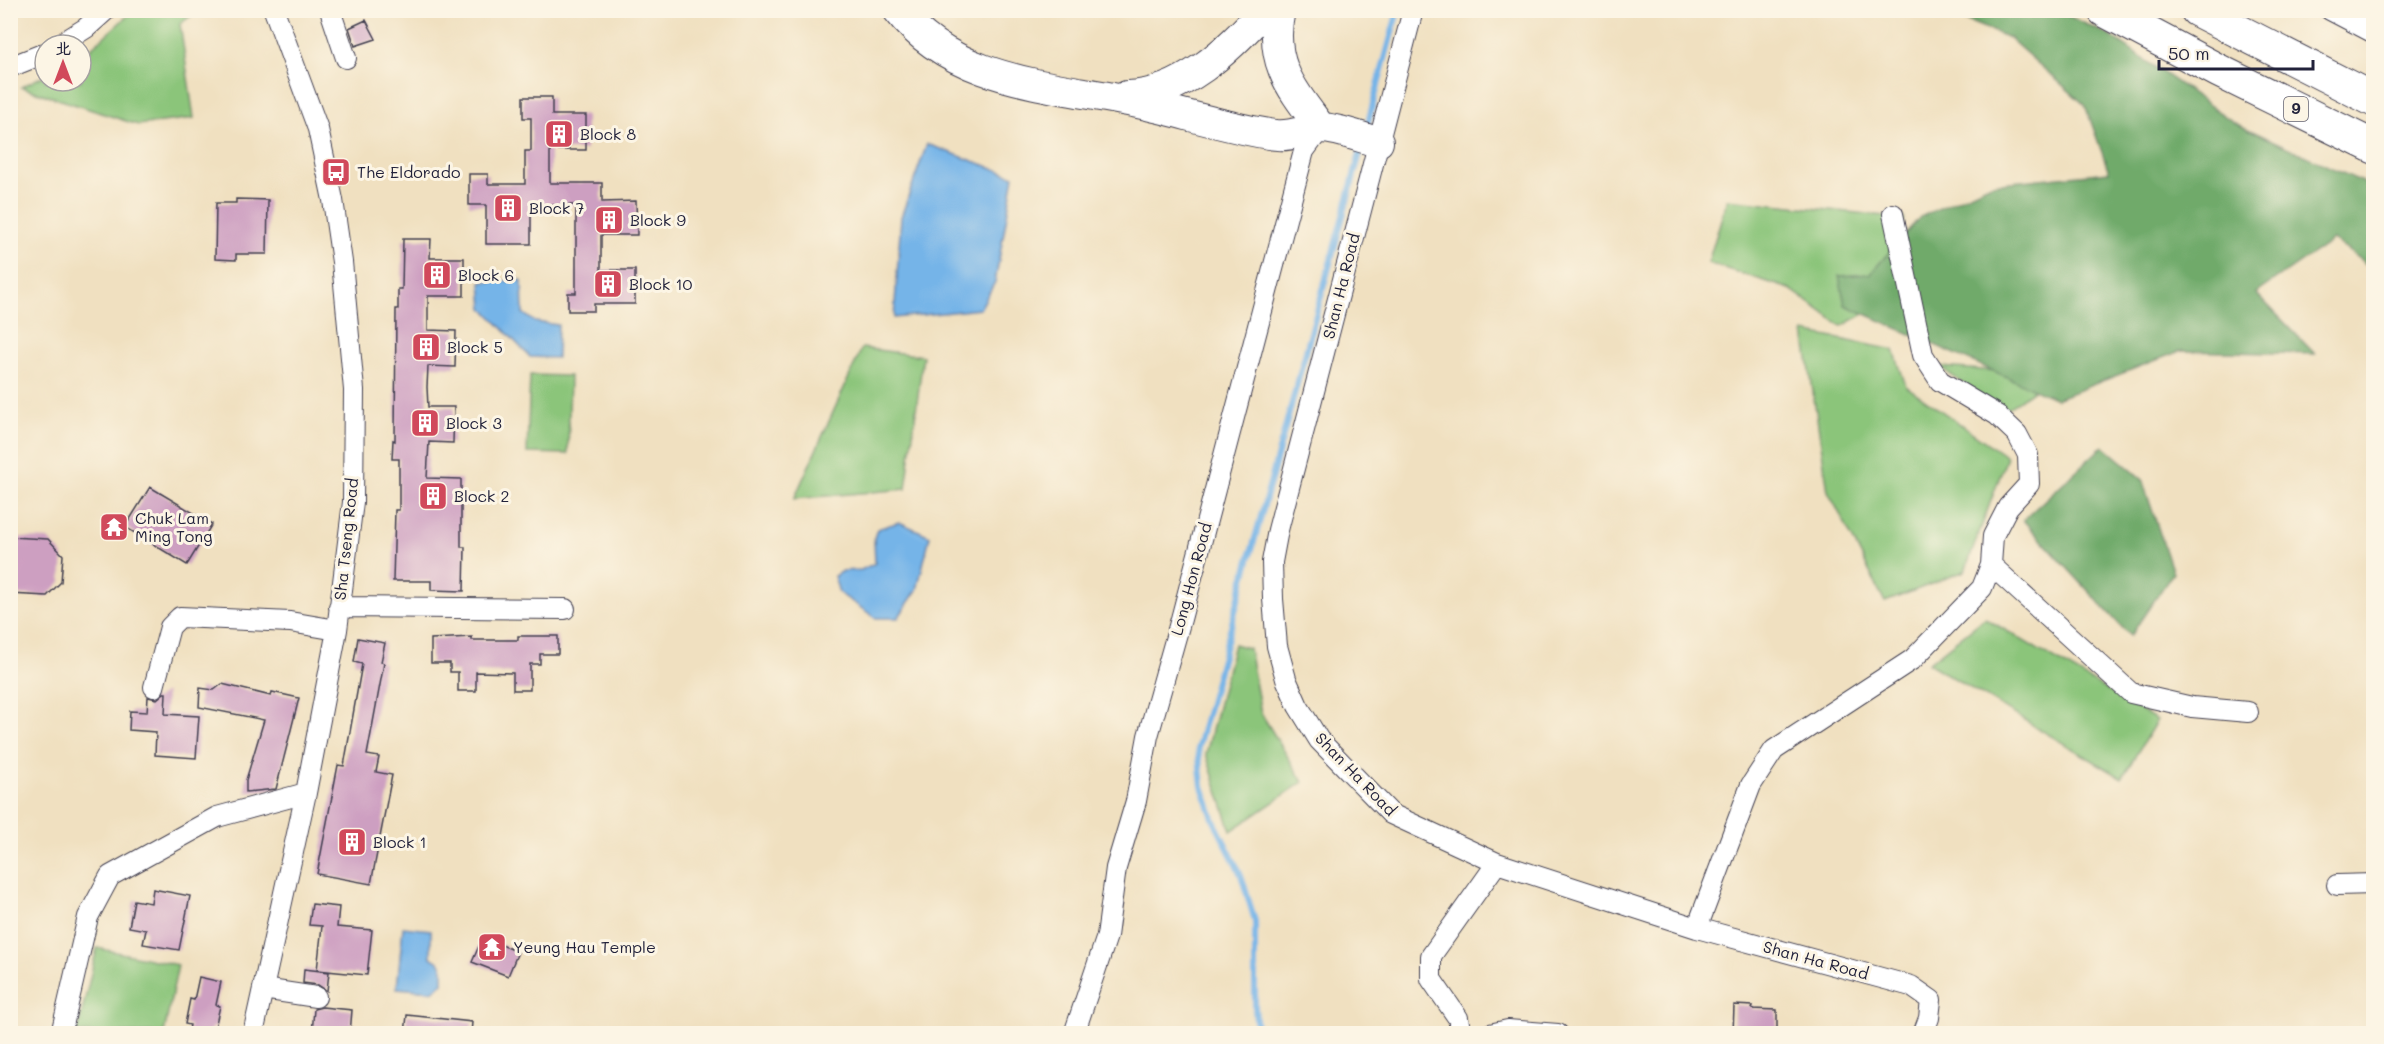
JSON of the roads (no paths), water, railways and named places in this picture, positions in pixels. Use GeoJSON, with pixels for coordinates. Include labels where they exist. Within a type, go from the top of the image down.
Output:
{"type":"FeatureCollection","features":[{"type":"Feature","properties":{"kind":"highway","name":"9"},"geometry":{"type":"LineString","coordinates":[[2104,10],[2219,72],[2373,147]]}},
{"type":"Feature","properties":{"kind":"highway"},"geometry":{"type":"LineString","coordinates":[[2197,10],[2373,100]]}},
{"type":"Feature","properties":{"kind":"main road"},"geometry":{"type":"LineString","coordinates":[[898,10],[939,50],[971,65],[1012,77],[1147,105],[1238,129],[1279,135],[1329,130],[1373,141]]}},
{"type":"Feature","properties":{"kind":"main road"},"geometry":{"type":"LineString","coordinates":[[1106,96],[1147,94],[1191,75],[1226,49],[1264,10]]}},
{"type":"Feature","properties":{"kind":"main road"},"geometry":{"type":"LineString","coordinates":[[1280,10],[1276,30],[1278,58],[1286,80],[1329,130]]}},
{"type":"Feature","properties":{"kind":"street"},"geometry":{"type":"LineString","coordinates":[[78,33],[106,10]]}},
{"type":"Feature","properties":{"kind":"street","name":"Sha Tseng Road"},"geometry":{"type":"LineString","coordinates":[[253,1034],[306,794],[337,630],[353,502],[354,402],[342,262],[328,171],[318,129],[274,10]]}},
{"type":"Feature","properties":{"kind":"street"},"geometry":{"type":"LineString","coordinates":[[330,10],[346,58]]}},
{"type":"Feature","properties":{"kind":"street","name":"Shan Ha Road"},"geometry":{"type":"LineString","coordinates":[[1413,10],[1373,141],[1272,562],[1278,646],[1286,680],[1298,706],[1319,740],[1391,814],[1497,863],[1697,928],[1911,986],[1932,1000],[1923,1034]]}},
{"type":"Feature","properties":{"kind":"street"},"geometry":{"type":"LineString","coordinates":[[2330,10],[2373,33]]}},
{"type":"Feature","properties":{"kind":"street"},"geometry":{"type":"LineString","coordinates":[[10,67],[33,58]]}},
{"type":"Feature","properties":{"kind":"street","name":"Long Hon Road"},"geometry":{"type":"LineString","coordinates":[[1074,1034],[1107,936],[1116,868],[1136,801],[1148,736],[1304,151],[1329,130]]}},
{"type":"Feature","properties":{"kind":"street"},"geometry":{"type":"LineString","coordinates":[[1697,928],[1751,785],[1774,750],[1913,659],[1982,588],[1991,565],[1993,536],[2008,507],[2029,484],[2028,455],[2018,434],[1996,415],[1940,381],[1923,355],[1893,214]]}},
{"type":"Feature","properties":{"kind":"street"},"geometry":{"type":"LineString","coordinates":[[1991,565],[2131,693],[2192,707],[2248,712]]}},
{"type":"Feature","properties":{"kind":"street"},"geometry":{"type":"LineString","coordinates":[[339,607],[565,609]]}},
{"type":"Feature","properties":{"kind":"street"},"geometry":{"type":"LineString","coordinates":[[154,687],[170,627],[180,617],[290,622],[337,630]]}},
{"type":"Feature","properties":{"kind":"street"},"geometry":{"type":"LineString","coordinates":[[62,1034],[88,917],[110,876],[217,817],[306,794]]}},
{"type":"Feature","properties":{"kind":"street"},"geometry":{"type":"LineString","coordinates":[[1461,1034],[1458,1018],[1431,979],[1431,956],[1497,863]]}},
{"type":"Feature","properties":{"kind":"street"},"geometry":{"type":"LineString","coordinates":[[2337,885],[2373,884]]}},
{"type":"Feature","properties":{"kind":"street"},"geometry":{"type":"LineString","coordinates":[[263,989],[316,997]]}},
{"type":"Feature","properties":{"kind":"street"},"geometry":{"type":"LineString","coordinates":[[1490,1034],[1508,1030],[1558,1034]]}},
{"type":"Feature","properties":{"kind":"water"},"geometry":{"type":"Polygon","coordinates":[[[927,144],[1014,176],[995,282],[980,309],[894,318],[901,217],[927,144]]]}},
{"type":"Feature","properties":{"kind":"water"},"geometry":{"type":"Polygon","coordinates":[[[522,280],[523,313],[535,322],[558,325],[557,358],[530,357],[483,308],[481,282],[522,280]]]}},
{"type":"Feature","properties":{"kind":"water"},"geometry":{"type":"Polygon","coordinates":[[[899,522],[930,536],[917,590],[898,618],[876,618],[839,593],[834,576],[842,571],[861,570],[875,563],[874,538],[877,529],[899,522]]]}},
{"type":"Feature","properties":{"kind":"water"},"geometry":{"type":"Polygon","coordinates":[[[403,927],[431,930],[431,957],[440,963],[443,969],[443,983],[432,991],[397,988],[403,927]]]}},
{"type":"Feature","properties":{"kind":"waterway"},"geometry":{"type":"LineString","coordinates":[[1366,130],[1398,10]]}},
{"type":"Feature","properties":{"kind":"waterway"},"geometry":{"type":"LineString","coordinates":[[1257,1034],[1255,921],[1241,875],[1214,821],[1202,786],[1198,747],[1362,146]]}},
{"type":"Feature","properties":{"kind":"place","name":"Block 8"},"geometry":{"type":"Point","coordinates":[559,134]}},
{"type":"Feature","properties":{"kind":"place","name":"The Eldorado"},"geometry":{"type":"Point","coordinates":[336,172]}},
{"type":"Feature","properties":{"kind":"place","name":"Block 7"},"geometry":{"type":"Point","coordinates":[508,208]}},
{"type":"Feature","properties":{"kind":"place","name":"Block 9"},"geometry":{"type":"Point","coordinates":[609,220]}},
{"type":"Feature","properties":{"kind":"place","name":"Block 6"},"geometry":{"type":"Point","coordinates":[437,275]}},
{"type":"Feature","properties":{"kind":"place","name":"Block 10"},"geometry":{"type":"Point","coordinates":[608,284]}},
{"type":"Feature","properties":{"kind":"place","name":"Block 5"},"geometry":{"type":"Point","coordinates":[426,347]}},
{"type":"Feature","properties":{"kind":"place","name":"Block 3"},"geometry":{"type":"Point","coordinates":[425,423]}},
{"type":"Feature","properties":{"kind":"place","name":"Block 2"},"geometry":{"type":"Point","coordinates":[433,496]}},
{"type":"Feature","properties":{"kind":"place","name":"Chuk Lam Ming Tong"},"geometry":{"type":"Point","coordinates":[114,527]}},
{"type":"Feature","properties":{"kind":"place","name":"Block 1"},"geometry":{"type":"Point","coordinates":[352,842]}},
{"type":"Feature","properties":{"kind":"place","name":"Yeung Hau Temple"},"geometry":{"type":"Point","coordinates":[492,947]}}]}
